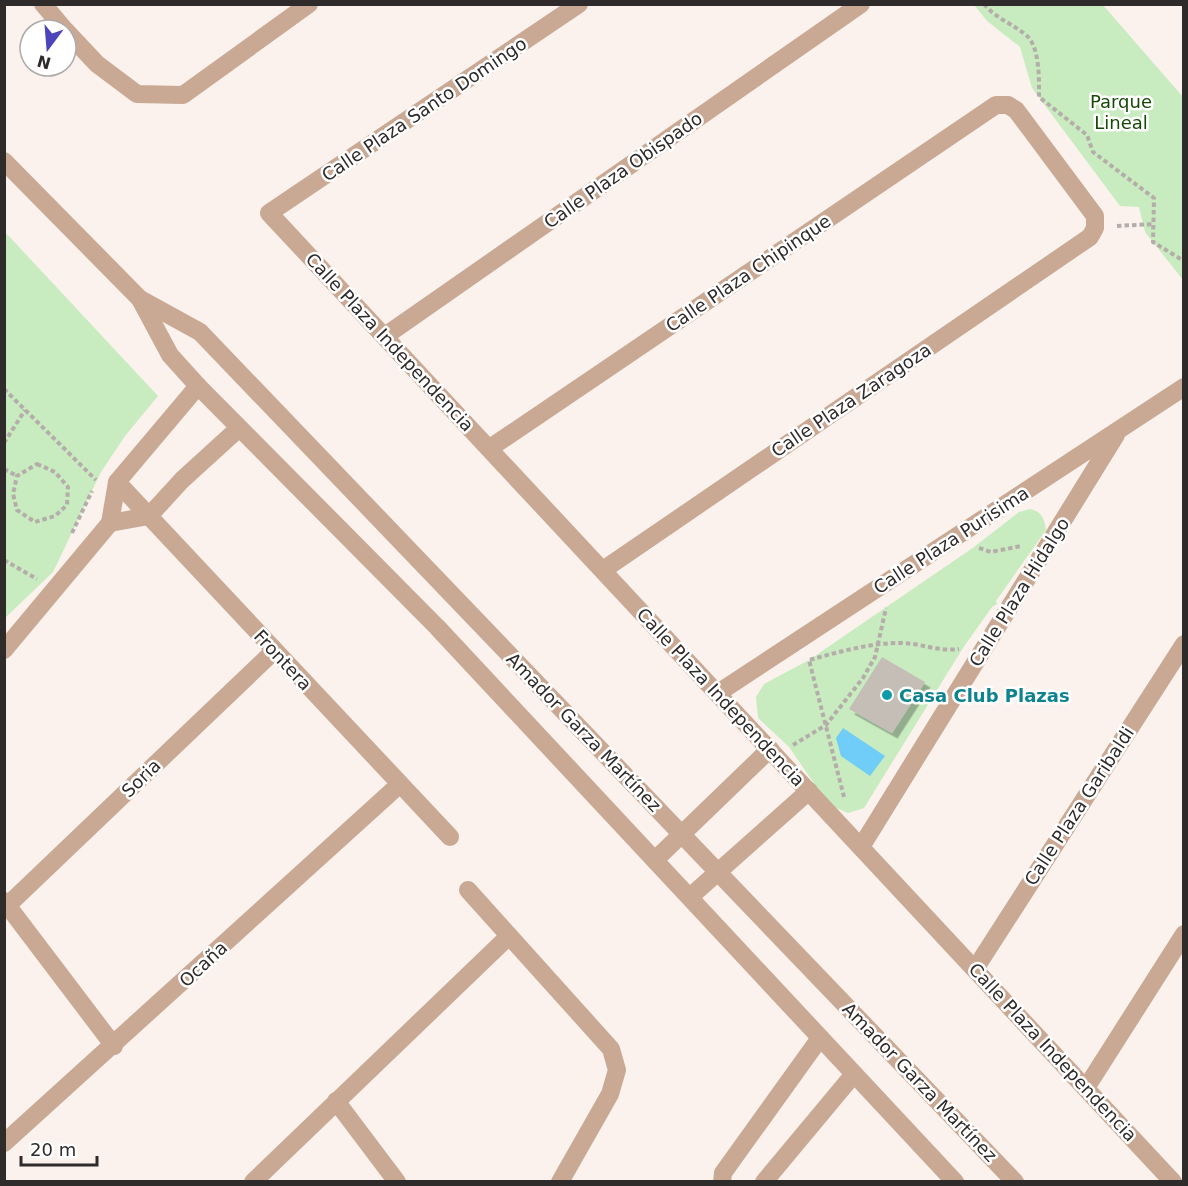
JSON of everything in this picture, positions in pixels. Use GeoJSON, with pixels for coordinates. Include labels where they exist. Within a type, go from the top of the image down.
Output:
{"type":"FeatureCollection","features":[{"type":"Feature","properties":{"kind":"street"},"geometry":{"type":"LineString","coordinates":[[43,4],[55,18]]}},
{"type":"Feature","properties":{"kind":"street"},"geometry":{"type":"LineString","coordinates":[[78,43],[97,64],[137,94],[183,95],[309,4]]}},
{"type":"Feature","properties":{"kind":"street","name":"Calle Plaza Santo Domingo"},"geometry":{"type":"LineString","coordinates":[[268,213],[579,4]]}},
{"type":"Feature","properties":{"kind":"street","name":"Calle Plaza Obispado"},"geometry":{"type":"LineString","coordinates":[[385,336],[861,4]]}},
{"type":"Feature","properties":{"kind":"street","name":"Calle Plaza Chipinque"},"geometry":{"type":"LineString","coordinates":[[490,448],[996,105],[1008,105],[1016,110],[1095,216],[1095,228]]}},
{"type":"Feature","properties":{"kind":"street","name":"Amador Garza Martínez"},"geometry":{"type":"LineString","coordinates":[[4,161],[140,299],[171,355],[238,429],[437,627],[691,897],[954,1182]]}},
{"type":"Feature","properties":{"kind":"street","name":"Calle Plaza Independencia"},"geometry":{"type":"LineString","coordinates":[[268,213],[490,448],[1173,1182]]}},
{"type":"Feature","properties":{"kind":"street","name":"Calle Plaza Zaragoza"},"geometry":{"type":"LineString","coordinates":[[603,570],[1090,237],[1095,228]]}},
{"type":"Feature","properties":{"kind":"street","name":"Amador Garza Martínez"},"geometry":{"type":"LineString","coordinates":[[140,299],[200,332],[1015,1182]]}},
{"type":"Feature","properties":{"kind":"street"},"geometry":{"type":"LineString","coordinates":[[4,650],[110,523],[117,482],[198,386]]}},
{"type":"Feature","properties":{"kind":"street","name":"Calle Plaza Purisima"},"geometry":{"type":"LineString","coordinates":[[718,693],[1184,387]]}},
{"type":"Feature","properties":{"kind":"street"},"geometry":{"type":"LineString","coordinates":[[110,523],[149,516],[182,480],[238,429]]}},
{"type":"Feature","properties":{"kind":"street","name":"Calle Plaza Hidalgo"},"geometry":{"type":"LineString","coordinates":[[861,847],[1120,429]]}},
{"type":"Feature","properties":{"kind":"street","name":"Frontera"},"geometry":{"type":"LineString","coordinates":[[117,482],[450,837]]}},
{"type":"Feature","properties":{"kind":"street","name":"Calle Plaza Garibaldi"},"geometry":{"type":"LineString","coordinates":[[975,969],[1184,644]]}},
{"type":"Feature","properties":{"kind":"street","name":"Soria"},"geometry":{"type":"LineString","coordinates":[[6,903],[274,651]]}},
{"type":"Feature","properties":{"kind":"street"},"geometry":{"type":"LineString","coordinates":[[654,860],[770,749]]}},
{"type":"Feature","properties":{"kind":"street","name":"Ocaña"},"geometry":{"type":"LineString","coordinates":[[4,1143],[114,1046],[400,784]]}},
{"type":"Feature","properties":{"kind":"street"},"geometry":{"type":"LineString","coordinates":[[691,897],[718,870],[809,791]]}},
{"type":"Feature","properties":{"kind":"street"},"geometry":{"type":"LineString","coordinates":[[468,890],[611,1049],[617,1070],[610,1094],[560,1182]]}},
{"type":"Feature","properties":{"kind":"street"},"geometry":{"type":"LineString","coordinates":[[6,903],[114,1046]]}},
{"type":"Feature","properties":{"kind":"street"},"geometry":{"type":"LineString","coordinates":[[1086,1088],[1184,934]]}},
{"type":"Feature","properties":{"kind":"street"},"geometry":{"type":"LineString","coordinates":[[253,1182],[509,936]]}},
{"type":"Feature","properties":{"kind":"street"},"geometry":{"type":"LineString","coordinates":[[722,1182],[723,1173],[820,1038]]}},
{"type":"Feature","properties":{"kind":"street"},"geometry":{"type":"LineString","coordinates":[[764,1182],[854,1074]]}},
{"type":"Feature","properties":{"kind":"street"},"geometry":{"type":"LineString","coordinates":[[336,1101],[397,1182]]}},
{"type":"Feature","properties":{"kind":"path"},"geometry":{"type":"LineString","coordinates":[[984,4],[993,16],[1029,38],[1040,68],[1039,98],[1087,135],[1093,152],[1154,198],[1153,242],[1184,261]]}},
{"type":"Feature","properties":{"kind":"path"},"geometry":{"type":"LineString","coordinates":[[1095,228],[1155,224]]}},
{"type":"Feature","properties":{"kind":"path"},"geometry":{"type":"LineString","coordinates":[[4,389],[97,480]]}},
{"type":"Feature","properties":{"kind":"path"},"geometry":{"type":"LineString","coordinates":[[4,443],[25,410]]}},
{"type":"Feature","properties":{"kind":"path"},"geometry":{"type":"LineString","coordinates":[[37,464],[55,472],[68,487],[67,505],[55,516],[35,522],[17,510],[13,494],[17,476],[37,464]]}},
{"type":"Feature","properties":{"kind":"path"},"geometry":{"type":"LineString","coordinates":[[4,468],[17,476]]}},
{"type":"Feature","properties":{"kind":"path"},"geometry":{"type":"LineString","coordinates":[[983,540],[974,547],[991,552],[1030,543]]}},
{"type":"Feature","properties":{"kind":"path"},"geometry":{"type":"LineString","coordinates":[[4,560],[43,582]]}},
{"type":"Feature","properties":{"kind":"path"},"geometry":{"type":"LineString","coordinates":[[876,614],[896,601]]}},
{"type":"Feature","properties":{"kind":"path"},"geometry":{"type":"LineString","coordinates":[[789,747],[826,725],[863,678],[875,657],[886,607]]}},
{"type":"Feature","properties":{"kind":"path"},"geometry":{"type":"LineString","coordinates":[[800,664],[878,644],[902,643],[944,651],[963,648],[957,658]]}},
{"type":"Feature","properties":{"kind":"path"},"geometry":{"type":"LineString","coordinates":[[809,660],[828,646]]}},
{"type":"Feature","properties":{"kind":"path"},"geometry":{"type":"LineString","coordinates":[[809,660],[845,802]]}},
{"type":"Feature","properties":{"kind":"green space","name":"Parque Lineal"},"geometry":{"type":"Polygon","coordinates":[[[974,5],[1103,5],[1183,97],[1183,280],[1145,232],[1139,207],[1120,206],[1032,88],[1020,47],[987,21],[974,5]]]}},
{"type":"Feature","properties":{"kind":"green space"},"geometry":{"type":"Polygon","coordinates":[[[5,232],[158,396],[125,436],[101,472],[53,572],[5,618],[5,232]]]}},
{"type":"Feature","properties":{"kind":"green space"},"geometry":{"type":"Polygon","coordinates":[[[1030,509],[1042,516],[1046,530],[996,601],[997,604],[992,607],[963,648],[864,808],[848,813],[829,805],[789,747],[758,718],[756,697],[764,684],[809,660],[974,547],[1019,512],[1030,509]]]}},
{"type":"Feature","properties":{"kind":"water"},"geometry":{"type":"Polygon","coordinates":[[[843,728],[885,756],[870,776],[841,756],[836,738],[843,728]]]}},
{"type":"Feature","properties":{"kind":"building","name":"Casa Club Plazas"},"geometry":{"type":"Polygon","coordinates":[[[882,657],[925,682],[892,733],[849,709],[882,657]]]}},
{"type":"Feature","properties":{"kind":"place","name":"Casa Club Plazas"},"geometry":{"type":"Point","coordinates":[887,695]}}]}
